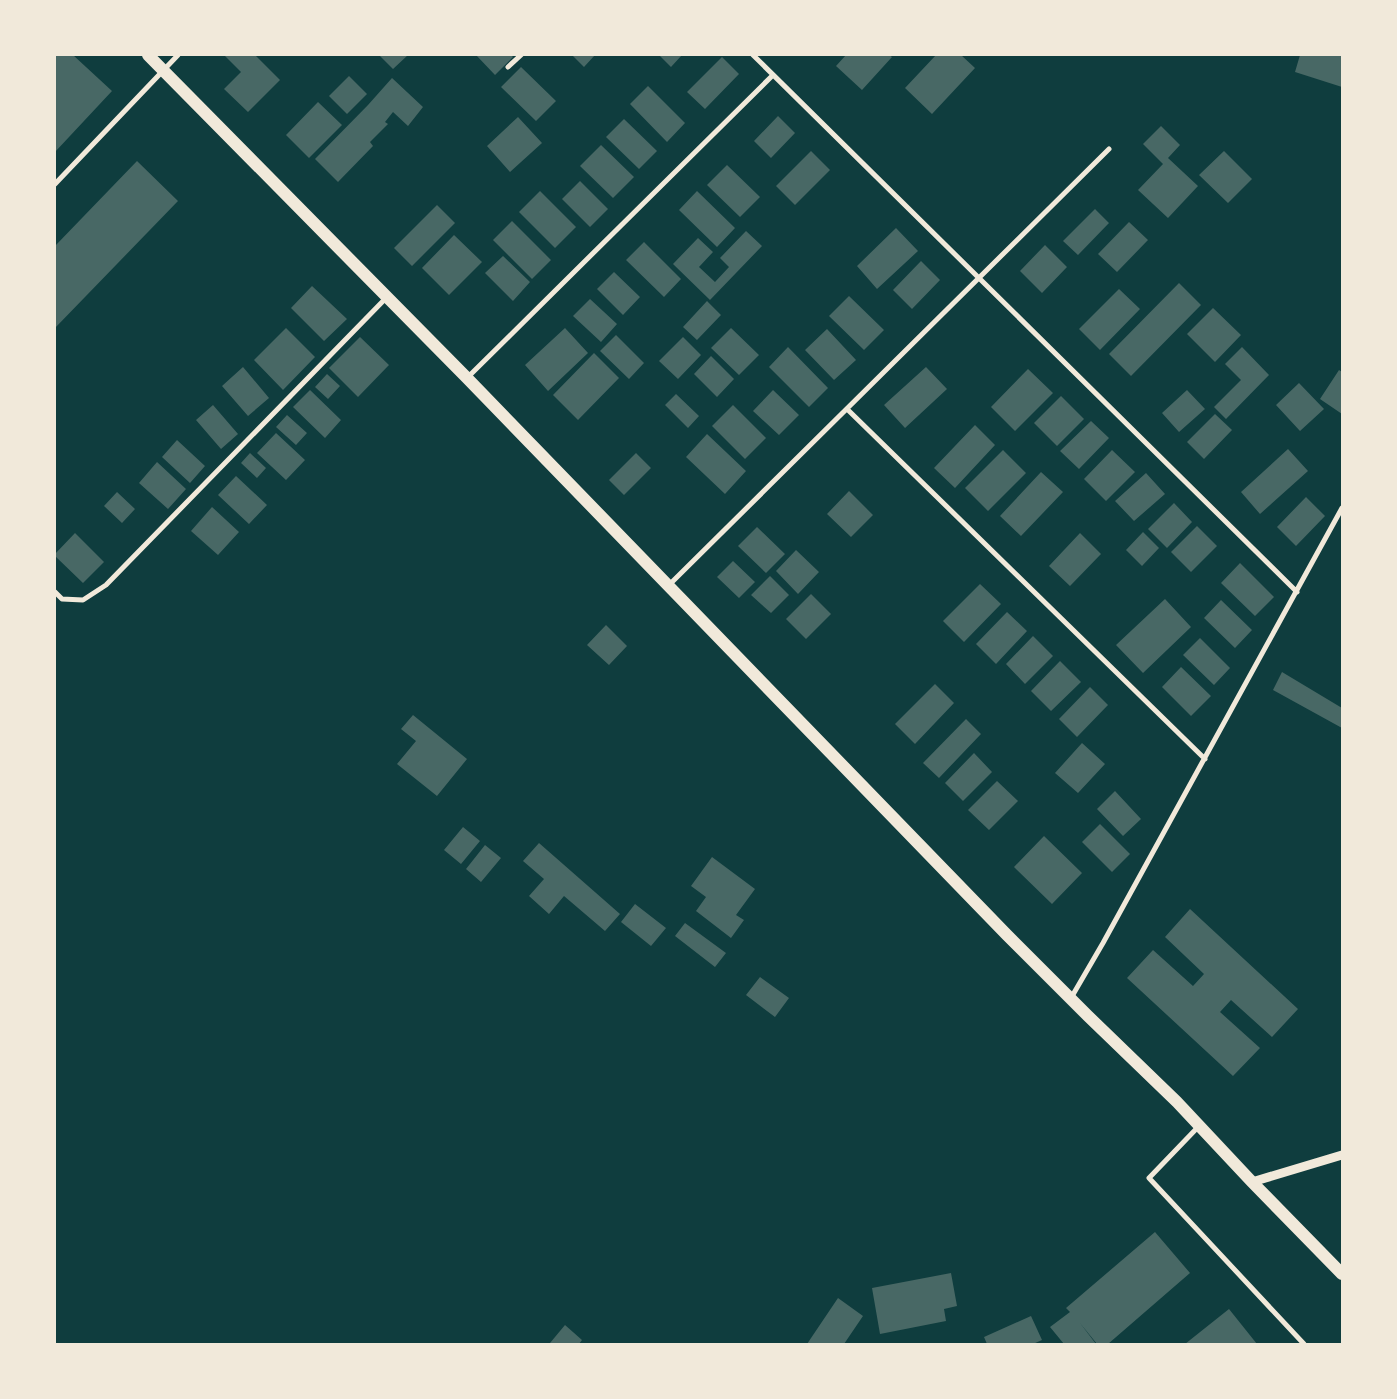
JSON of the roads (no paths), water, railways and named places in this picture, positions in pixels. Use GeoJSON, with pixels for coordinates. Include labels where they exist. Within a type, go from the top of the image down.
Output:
{"type":"FeatureCollection","features":[{"type":"Feature","properties":{"kind":"main road"},"geometry":{"type":"LineString","coordinates":[[148,55],[467,378],[1070,998],[1178,1102],[1252,1182],[1342,1274]]}},
{"type":"Feature","properties":{"kind":"street"},"geometry":{"type":"LineString","coordinates":[[55,184],[178,55]]}},
{"type":"Feature","properties":{"kind":"street"},"geometry":{"type":"LineString","coordinates":[[508,67],[521,55]]}},
{"type":"Feature","properties":{"kind":"street"},"geometry":{"type":"LineString","coordinates":[[753,55],[1297,592]]}},
{"type":"Feature","properties":{"kind":"street"},"geometry":{"type":"LineString","coordinates":[[467,378],[773,75]]}},
{"type":"Feature","properties":{"kind":"street"},"geometry":{"type":"LineString","coordinates":[[669,585],[1109,149]]}},
{"type":"Feature","properties":{"kind":"street"},"geometry":{"type":"LineString","coordinates":[[55,592],[62,599],[83,600],[106,585],[387,297]]}},
{"type":"Feature","properties":{"kind":"street"},"geometry":{"type":"LineString","coordinates":[[847,409],[1204,759]]}},
{"type":"Feature","properties":{"kind":"street"},"geometry":{"type":"LineString","coordinates":[[1070,998],[1103,943],[1340,516],[1342,508]]}},
{"type":"Feature","properties":{"kind":"street"},"geometry":{"type":"LineString","coordinates":[[1200,1126],[1149,1178],[1304,1344]]}},
{"type":"Feature","properties":{"kind":"street"},"geometry":{"type":"LineString","coordinates":[[1252,1182],[1342,1156]]}}]}
